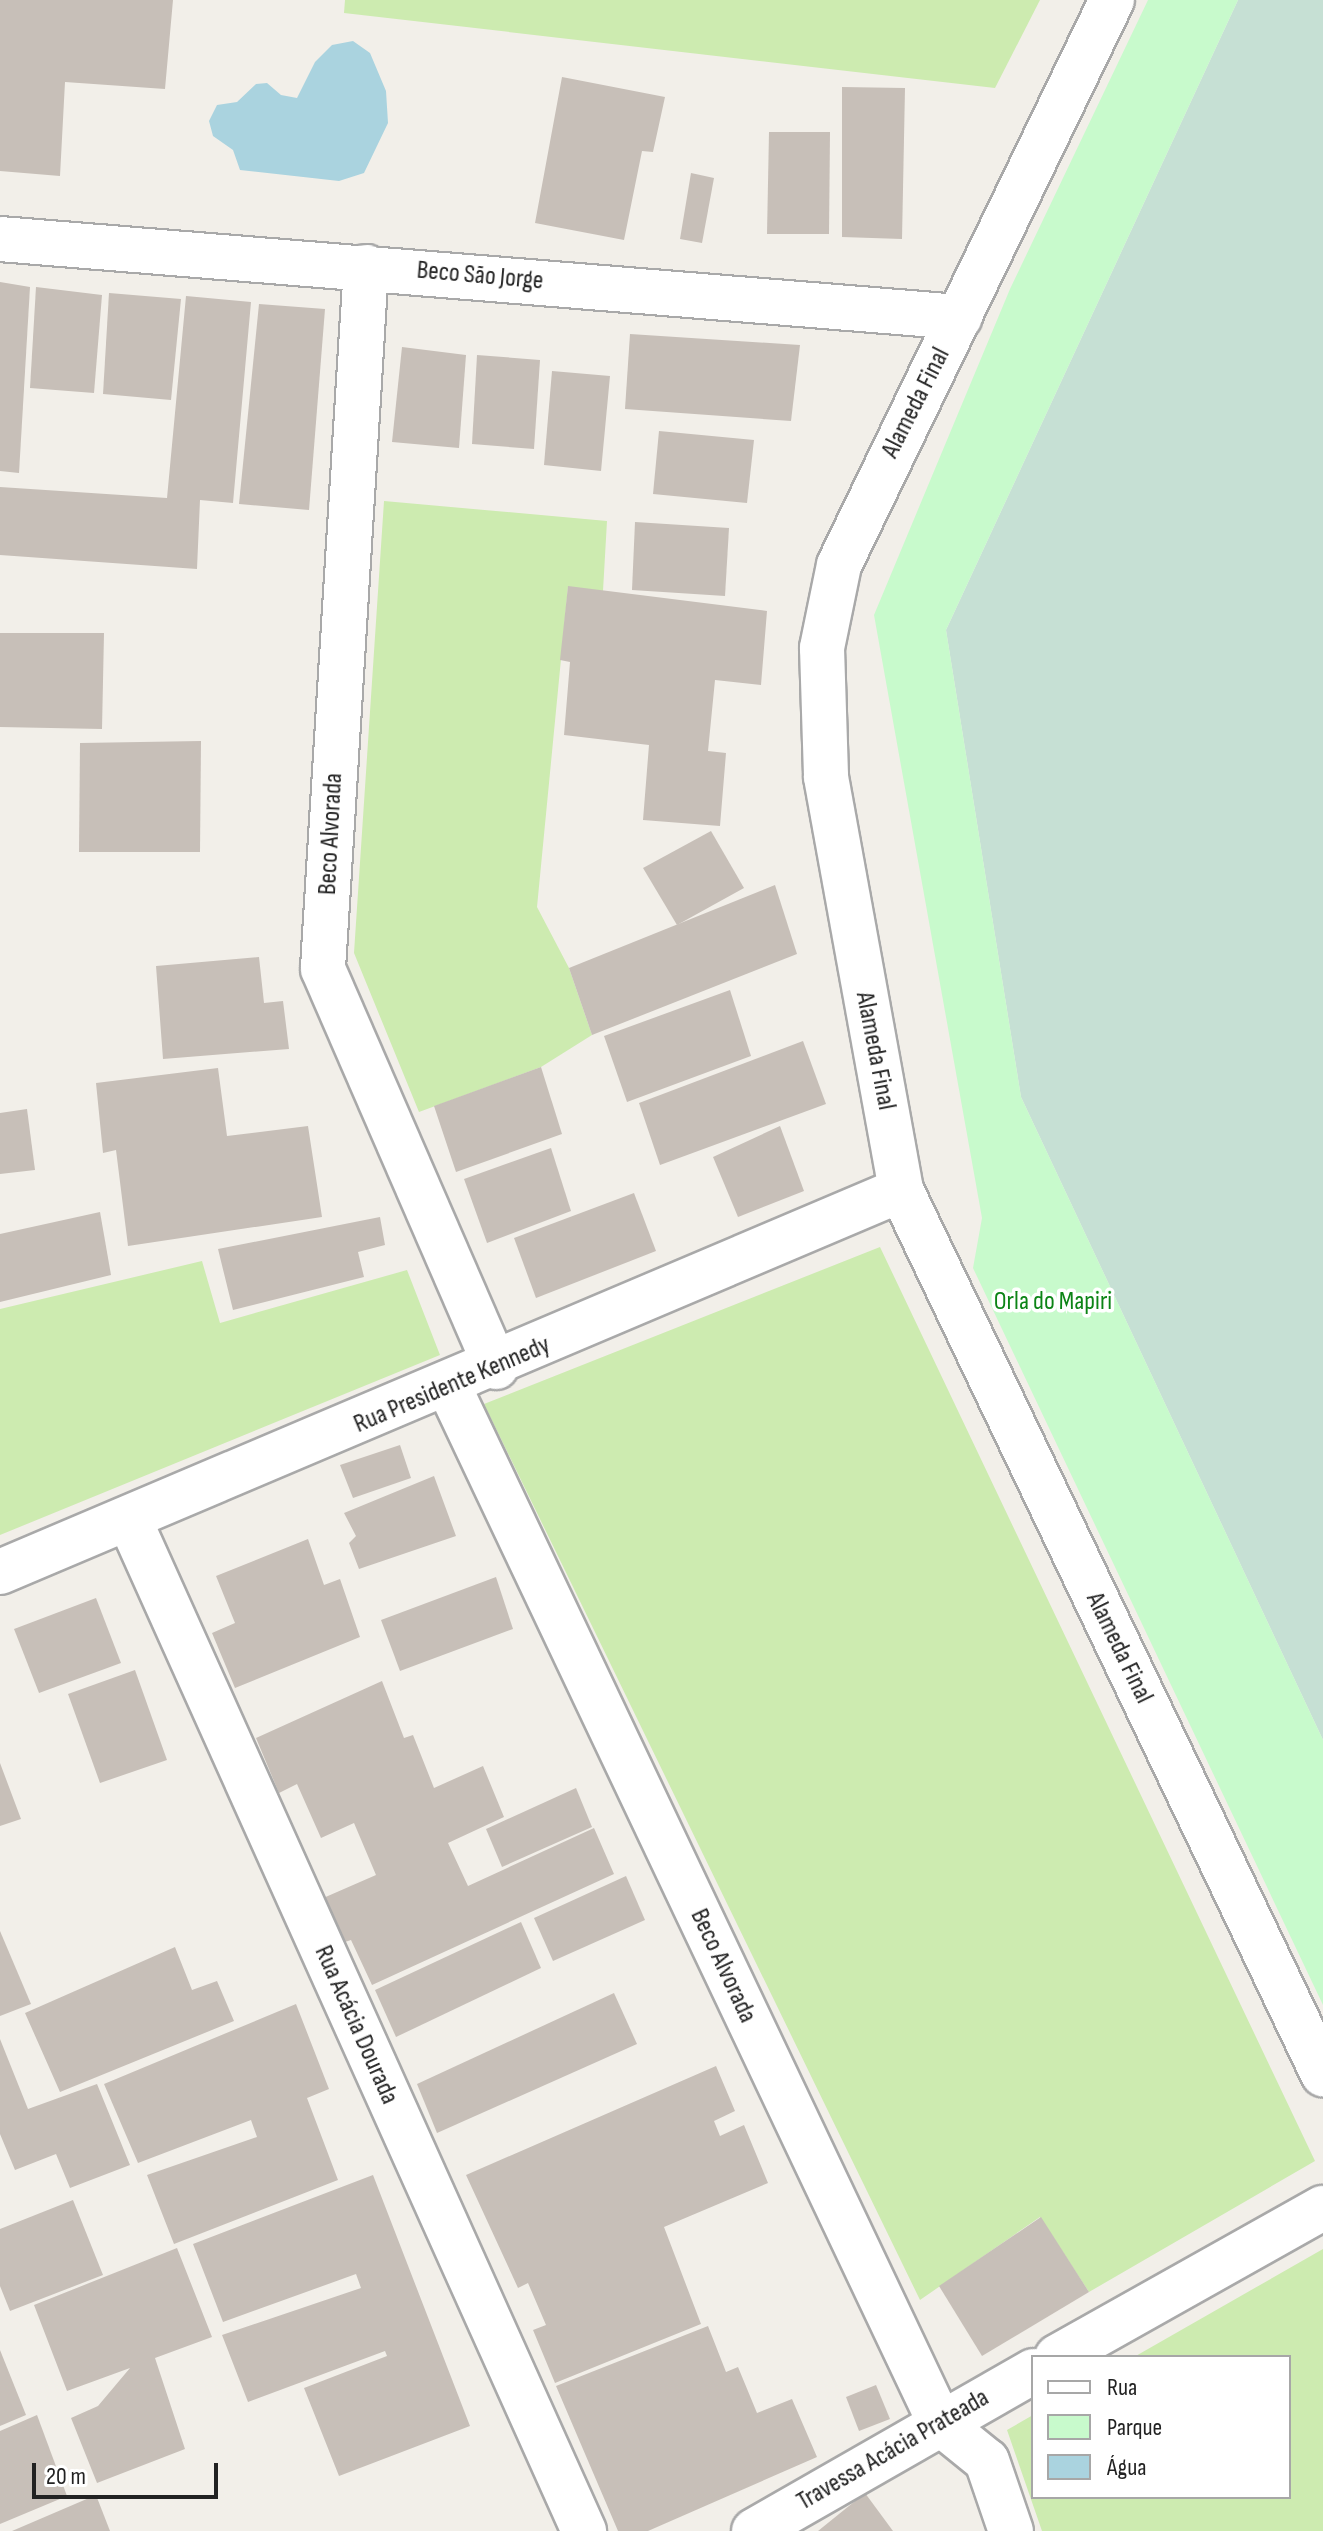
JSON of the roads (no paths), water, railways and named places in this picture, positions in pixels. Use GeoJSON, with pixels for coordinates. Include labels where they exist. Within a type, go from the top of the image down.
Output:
{"type":"FeatureCollection","features":[{"type":"Feature","properties":{"kind":"street","name":"Alameda Final"},"geometry":{"type":"LineString","coordinates":[[1112,0],[839,565],[822,648],[826,777],[901,1190],[1323,2074]]}},
{"type":"Feature","properties":{"kind":"street","name":"Beco São Jorge"},"geometry":{"type":"LineString","coordinates":[[0,239],[960,317]]}},
{"type":"Feature","properties":{"kind":"street","name":"Beco Alvorada"},"geometry":{"type":"LineString","coordinates":[[366,267],[323,969],[496,1367]]}},
{"type":"Feature","properties":{"kind":"street","name":"Rua Presidente Kennedy"},"geometry":{"type":"LineString","coordinates":[[0,1572],[449,1387],[901,1190]]}},
{"type":"Feature","properties":{"kind":"street","name":"Beco Alvorada"},"geometry":{"type":"LineString","coordinates":[[449,1387],[940,2423],[987,2461],[1011,2531]]}},
{"type":"Feature","properties":{"kind":"street","name":"Rua Acácia Dourada"},"geometry":{"type":"LineString","coordinates":[[129,1519],[584,2531]]}},
{"type":"Feature","properties":{"kind":"street"},"geometry":{"type":"LineString","coordinates":[[1061,2355],[1323,2208]]}},
{"type":"Feature","properties":{"kind":"street","name":"Travessa Acácia Prateada"},"geometry":{"type":"LineString","coordinates":[[754,2531],[1031,2372]]}},
{"type":"Feature","properties":{"kind":"water"},"geometry":{"type":"Polygon","coordinates":[[[353,41],[370,53],[386,91],[388,123],[364,173],[339,181],[240,170],[233,150],[213,136],[209,121],[217,105],[237,102],[256,84],[267,83],[281,95],[297,98],[315,62],[332,45],[353,41]]]}},
{"type":"Feature","properties":{"kind":"park label","name":"Orla do Mapiri"},"geometry":{"type":"Point","coordinates":[1053,1302]}}]}
